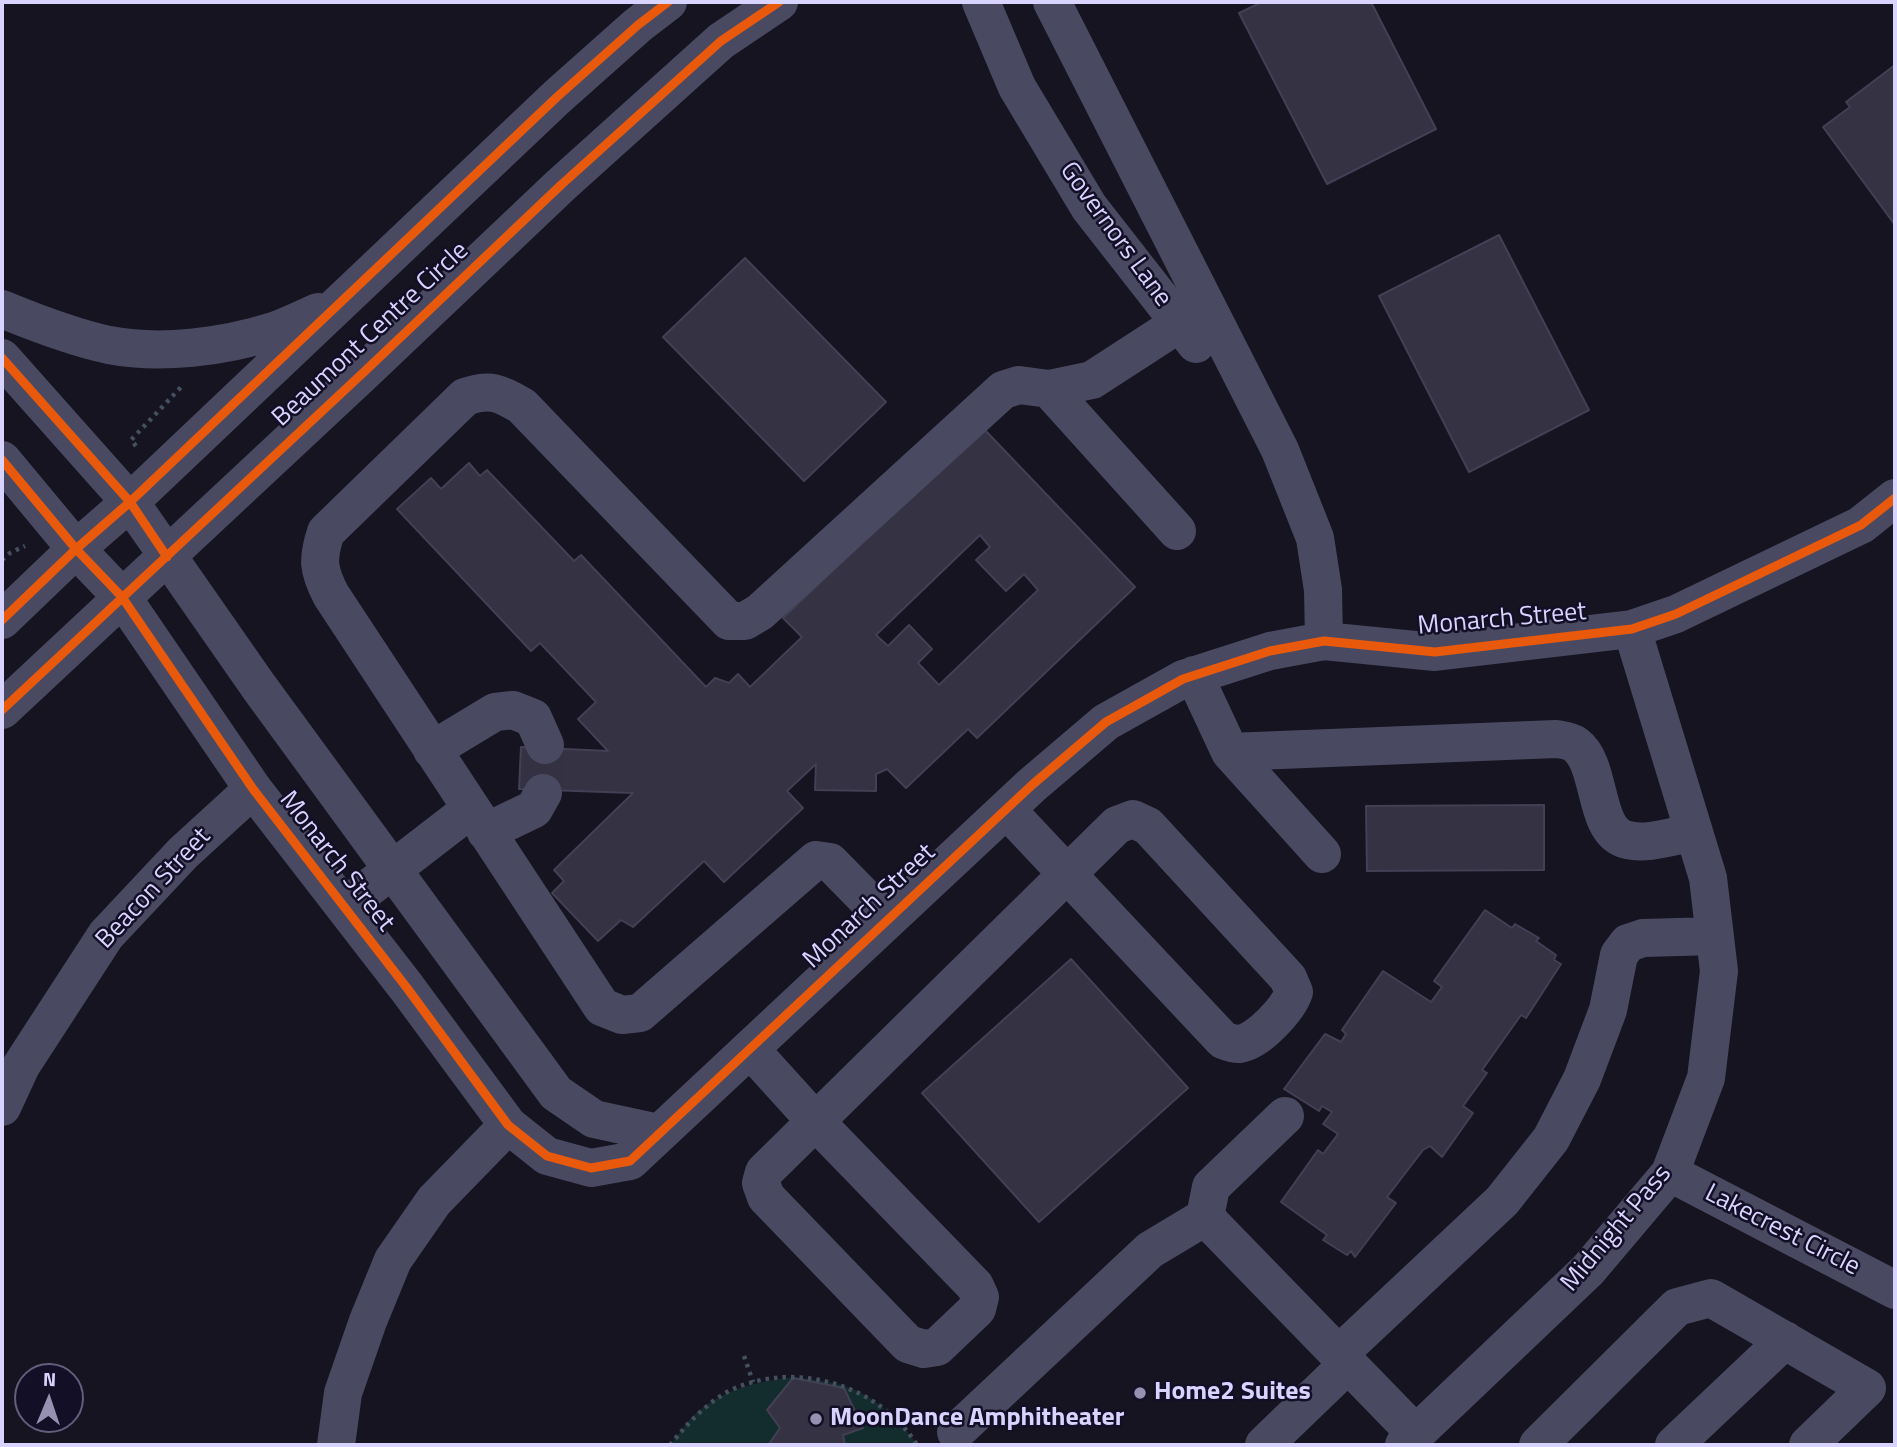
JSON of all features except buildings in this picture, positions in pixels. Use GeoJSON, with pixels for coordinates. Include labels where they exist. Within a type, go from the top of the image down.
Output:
{"type":"FeatureCollection","features":[{"type":"Feature","properties":{"kind":"street","name":"Beaumont Centre Circle"},"geometry":{"type":"LineString","coordinates":[[2,620],[557,97],[668,2]]}},
{"type":"Feature","properties":{"kind":"street","name":"Beaumont Centre Circle"},"geometry":{"type":"LineString","coordinates":[[2,710],[570,176],[721,41],[779,2]]}},
{"type":"Feature","properties":{"kind":"street","name":"Governors Lane"},"geometry":{"type":"LineString","coordinates":[[981,2],[1017,87],[1089,207],[1194,316]]}},
{"type":"Feature","properties":{"kind":"street","name":"Governors Lane"},"geometry":{"type":"LineString","coordinates":[[1052,2],[1194,316],[1280,450],[1315,538],[1323,590],[1325,641]]}},
{"type":"Feature","properties":{"kind":"street"},"geometry":{"type":"LineString","coordinates":[[2,309],[54,330],[110,345],[161,348],[220,344],[274,330],[340,303]]}},
{"type":"Feature","properties":{"kind":"street"},"geometry":{"type":"LineString","coordinates":[[887,920],[830,862],[816,860],[640,1013],[622,1015],[602,1007],[331,595],[321,577],[318,554],[326,532],[465,397],[480,391],[500,393],[522,405],[729,621],[745,621],[760,612],[1003,390],[1019,385],[1049,389],[1092,380],[1194,316]]}},
{"type":"Feature","properties":{"kind":"street","name":"Monarch Street"},"geometry":{"type":"LineString","coordinates":[[2,358],[130,502],[167,557],[556,1093],[594,1119],[659,1133]]}},
{"type":"Feature","properties":{"kind":"street"},"geometry":{"type":"LineString","coordinates":[[1049,389],[1177,531]]}},
{"type":"Feature","properties":{"kind":"street","name":"Monarch Street"},"geometry":{"type":"LineString","coordinates":[[2,460],[76,549],[122,597],[253,789],[508,1125],[547,1156],[592,1168],[630,1161],[1006,809],[1106,722],[1183,679],[1270,651],[1325,641],[1435,652],[1632,629],[1676,614],[1861,525],[1895,498]]}},
{"type":"Feature","properties":{"kind":"street","name":"Midnight Pass"},"geometry":{"type":"LineString","coordinates":[[1410,1439],[1588,1270],[1670,1172],[1706,1078],[1719,971],[1708,878],[1632,629]]}},
{"type":"Feature","properties":{"kind":"street"},"geometry":{"type":"LineString","coordinates":[[1194,675],[1230,752],[1322,854]]}},
{"type":"Feature","properties":{"kind":"street"},"geometry":{"type":"LineString","coordinates":[[432,750],[495,712],[513,710],[533,718],[545,745]]}},
{"type":"Feature","properties":{"kind":"street"},"geometry":{"type":"LineString","coordinates":[[1230,752],[1556,738],[1575,744],[1587,758],[1609,827],[1623,839],[1645,841],[1694,832]]}},
{"type":"Feature","properties":{"kind":"street","name":"Beacon Street"},"geometry":{"type":"LineString","coordinates":[[2,1107],[21,1066],[106,935],[183,853],[253,789]]}},
{"type":"Feature","properties":{"kind":"street"},"geometry":{"type":"LineString","coordinates":[[344,907],[393,870],[479,821],[534,809],[543,793]]}},
{"type":"Feature","properties":{"kind":"street"},"geometry":{"type":"LineString","coordinates":[[750,1049],[817,1123],[975,1286],[980,1297],[977,1309],[937,1346],[924,1349],[908,1344],[766,1197],[761,1183],[764,1172],[817,1123],[1068,874],[1117,825],[1133,820],[1148,826],[1287,978],[1294,992],[1289,1005],[1253,1039],[1237,1044],[1223,1040],[1068,874],[1006,809]]}},
{"type":"Feature","properties":{"kind":"street"},"geometry":{"type":"LineString","coordinates":[[1264,1445],[1344,1359],[1502,1201],[1551,1139],[1582,1079],[1608,1010],[1619,955],[1628,943],[1643,938],[1715,936]]}},
{"type":"Feature","properties":{"kind":"street"},"geometry":{"type":"LineString","coordinates":[[956,1432],[1150,1250],[1205,1217],[1212,1187],[1285,1116]]}},
{"type":"Feature","properties":{"kind":"street"},"geometry":{"type":"LineString","coordinates":[[336,1445],[343,1393],[393,1260],[434,1201],[508,1125]]}},
{"type":"Feature","properties":{"kind":"street","name":"Lakecrest Circle"},"geometry":{"type":"LineString","coordinates":[[1670,1172],[1895,1290]]}},
{"type":"Feature","properties":{"kind":"street"},"geometry":{"type":"LineString","coordinates":[[1205,1217],[1344,1359],[1410,1439]]}},
{"type":"Feature","properties":{"kind":"street"},"geometry":{"type":"LineString","coordinates":[[1538,1445],[1678,1307],[1711,1298],[1867,1388],[1808,1445]]}},
{"type":"Feature","properties":{"kind":"street"},"geometry":{"type":"LineString","coordinates":[[1674,1445],[1785,1340]]}},
{"type":"Feature","properties":{"kind":"path"},"geometry":{"type":"LineString","coordinates":[[143,453],[131,440],[191,376]]}},
{"type":"Feature","properties":{"kind":"path"},"geometry":{"type":"LineString","coordinates":[[744,1356],[753,1382]]}},
{"type":"Feature","properties":{"kind":"path"},"geometry":{"type":"LineString","coordinates":[[670,1445],[695,1415],[732,1390],[753,1382],[795,1377],[837,1383],[875,1401],[907,1429],[917,1445]]}},
{"type":"Feature","properties":{"kind":"green space"},"geometry":{"type":"Polygon","coordinates":[[[795,1377],[834,1383],[870,1398],[901,1424],[917,1445],[670,1445],[694,1415],[717,1398],[754,1384],[795,1377]]]}},
{"type":"Feature","properties":{"kind":"tunnel"},"geometry":{"type":"LineString","coordinates":[[543,793],[545,745]]}},
{"type":"Feature","properties":{"kind":"cycle path"},"geometry":{"type":"LineString","coordinates":[[2,620],[557,97],[668,2]]}},
{"type":"Feature","properties":{"kind":"cycle path"},"geometry":{"type":"LineString","coordinates":[[2,710],[561,185],[721,41],[779,2]]}},
{"type":"Feature","properties":{"kind":"cycle path"},"geometry":{"type":"LineString","coordinates":[[2,358],[130,502],[167,557]]}},
{"type":"Feature","properties":{"kind":"cycle path"},"geometry":{"type":"LineString","coordinates":[[2,460],[76,549],[122,597],[253,789],[407,988],[508,1125],[547,1156],[591,1168],[630,1161],[1032,785],[1106,722],[1183,679],[1270,651],[1324,641],[1435,652],[1632,629],[1676,614],[1861,525],[1895,498]]}},
{"type":"Feature","properties":{"kind":"place","name":"Home2 Suites"},"geometry":{"type":"Point","coordinates":[1140,1393]}},
{"type":"Feature","properties":{"kind":"place","name":"MoonDance Amphitheater"},"geometry":{"type":"Point","coordinates":[816,1419]}}]}
